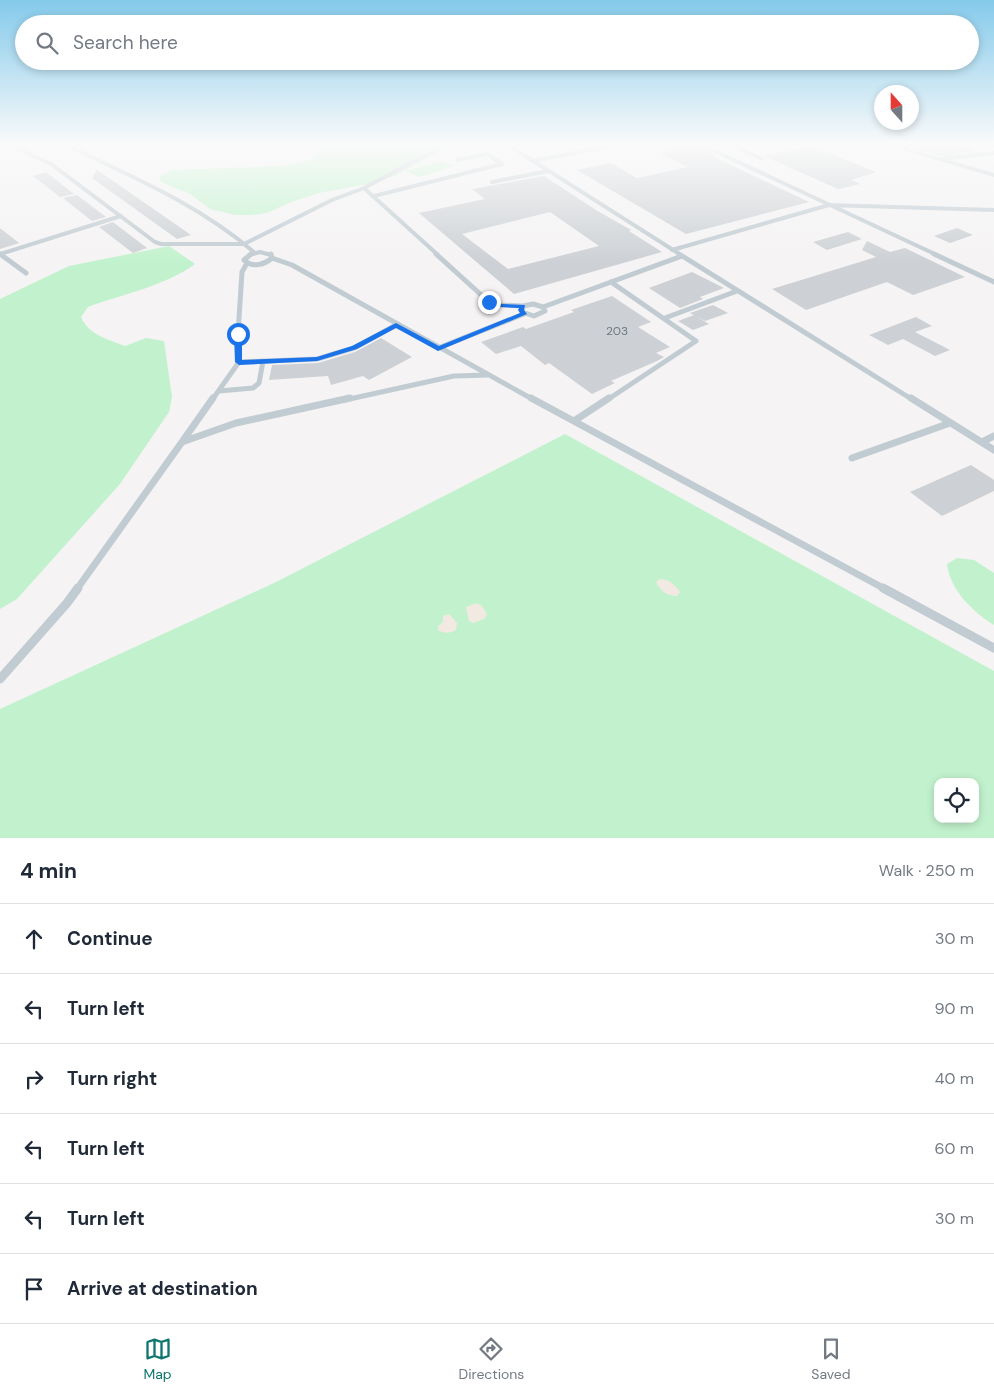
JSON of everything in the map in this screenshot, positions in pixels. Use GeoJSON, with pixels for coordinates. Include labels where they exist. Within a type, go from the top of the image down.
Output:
{"type":"FeatureCollection","features":[{"type":"Feature","properties":{"kind":"lane"},"geometry":{"type":"LineString","coordinates":[[78,184],[155,242],[161,244],[244,244],[332,200],[371,184]]}},
{"type":"Feature","properties":{"kind":"lane"},"geometry":{"type":"LineString","coordinates":[[146,184],[173,197],[255,253]]}},
{"type":"Feature","properties":{"kind":"lane"},"geometry":{"type":"LineString","coordinates":[[374,196],[422,184]]}},
{"type":"Feature","properties":{"kind":"lane"},"geometry":{"type":"LineString","coordinates":[[569,184],[994,450]]}},
{"type":"Feature","properties":{"kind":"lane"},"geometry":{"type":"LineString","coordinates":[[785,184],[994,282]]}},
{"type":"Feature","properties":{"kind":"lane"},"geometry":{"type":"LineString","coordinates":[[364,188],[489,302],[501,306],[534,304],[544,307],[682,256]]}},
{"type":"Feature","properties":{"kind":"lane"},"geometry":{"type":"LineString","coordinates":[[672,250],[829,205],[994,210]]}},
{"type":"Feature","properties":{"kind":"lane"},"geometry":{"type":"LineString","coordinates":[[0,254],[121,216]]}},
{"type":"Feature","properties":{"kind":"lane"},"geometry":{"type":"LineString","coordinates":[[247,263],[244,262],[245,258],[255,253],[268,253],[272,258],[292,265],[489,376],[994,648]]}},
{"type":"Feature","properties":{"kind":"lane"},"geometry":{"type":"LineString","coordinates":[[0,254],[26,273]]}},
{"type":"Feature","properties":{"kind":"lane"},"geometry":{"type":"LineString","coordinates":[[247,263],[259,264],[268,262],[272,258]]}},
{"type":"Feature","properties":{"kind":"lane"},"geometry":{"type":"LineString","coordinates":[[0,679],[67,603],[239,362],[238,334],[242,272],[247,263]]}},
{"type":"Feature","properties":{"kind":"lane"},"geometry":{"type":"LineString","coordinates":[[574,422],[696,341],[611,282]]}},
{"type":"Feature","properties":{"kind":"lane"},"geometry":{"type":"LineString","coordinates":[[665,318],[737,291]]}},
{"type":"Feature","properties":{"kind":"lane"},"geometry":{"type":"LineString","coordinates":[[523,306],[521,310],[524,314]]}},
{"type":"Feature","properties":{"kind":"lane"},"geometry":{"type":"LineString","coordinates":[[438,348],[524,314],[538,315],[545,311],[544,307]]}},
{"type":"Feature","properties":{"kind":"lane"},"geometry":{"type":"LineString","coordinates":[[239,362],[317,359],[354,348],[396,325]]}},
{"type":"Feature","properties":{"kind":"lane"},"geometry":{"type":"LineString","coordinates":[[218,391],[254,388],[259,383],[263,361]]}},
{"type":"Feature","properties":{"kind":"lane"},"geometry":{"type":"LineString","coordinates":[[182,442],[236,423],[454,376],[489,376]]}},
{"type":"Feature","properties":{"kind":"lane"},"geometry":{"type":"LineString","coordinates":[[852,458],[950,423]]}},
{"type":"Feature","properties":{"kind":"lane"},"geometry":{"type":"LineString","coordinates":[[982,442],[994,436]]}},
{"type":"Feature","properties":{"kind":"green space"},"geometry":{"type":"Polygon","coordinates":[[[166,184],[366,184],[319,193],[291,202],[267,213],[251,215],[235,215],[210,209],[190,194],[166,184]]]}},
{"type":"Feature","properties":{"kind":"green space"},"geometry":{"type":"Polygon","coordinates":[[[169,246],[195,264],[157,284],[88,307],[81,317],[84,323],[94,332],[125,346],[146,338],[164,341],[172,397],[169,412],[120,484],[17,599],[0,609],[0,299],[69,266],[169,246]]]}},
{"type":"Feature","properties":{"kind":"green space"},"geometry":{"type":"Polygon","coordinates":[[[565,434],[994,671],[994,838],[0,838],[0,709],[274,583],[565,434]]]}},
{"type":"Feature","properties":{"kind":"green space"},"geometry":{"type":"Polygon","coordinates":[[[957,558],[974,560],[994,573],[994,625],[971,607],[953,583],[947,564],[957,558]]]}},
{"type":"Feature","properties":{"kind":"sand"},"geometry":{"type":"Polygon","coordinates":[[[660,579],[669,581],[674,585],[680,592],[677,596],[667,594],[662,590],[656,582],[660,579]]]}},
{"type":"Feature","properties":{"kind":"sand"},"geometry":{"type":"Polygon","coordinates":[[[477,603],[482,606],[487,614],[484,619],[473,623],[469,621],[466,607],[477,603]]]}},
{"type":"Feature","properties":{"kind":"sand"},"geometry":{"type":"Polygon","coordinates":[[[449,614],[457,623],[456,630],[447,633],[438,630],[438,626],[443,622],[443,616],[449,614]]]}},
{"type":"Feature","properties":{"kind":"building"},"geometry":{"type":"Polygon","coordinates":[[[43,184],[61,184],[74,194],[60,197],[43,184]]]}},
{"type":"Feature","properties":{"kind":"building"},"geometry":{"type":"Polygon","coordinates":[[[101,184],[117,184],[191,235],[177,239],[101,184]]]}},
{"type":"Feature","properties":{"kind":"building"},"geometry":{"type":"Polygon","coordinates":[[[499,184],[556,184],[631,230],[629,231],[662,252],[514,294],[419,213],[485,199],[472,189],[499,184]],[[550,212],[462,234],[508,269],[599,246],[550,212]]]}},
{"type":"Feature","properties":{"kind":"building"},"geometry":{"type":"Polygon","coordinates":[[[601,184],[771,184],[809,202],[686,234],[601,184]]]}},
{"type":"Feature","properties":{"kind":"building"},"geometry":{"type":"Polygon","coordinates":[[[827,184],[860,184],[838,189],[827,184]]]}},
{"type":"Feature","properties":{"kind":"building"},"geometry":{"type":"Polygon","coordinates":[[[77,195],[106,217],[92,221],[63,198],[77,195]]]}},
{"type":"Feature","properties":{"kind":"building"},"geometry":{"type":"Polygon","coordinates":[[[113,222],[147,248],[133,253],[99,227],[113,222]]]}},
{"type":"Feature","properties":{"kind":"building"},"geometry":{"type":"Polygon","coordinates":[[[0,228],[19,243],[0,249],[0,228]]]}},
{"type":"Feature","properties":{"kind":"building"},"geometry":{"type":"Polygon","coordinates":[[[957,228],[973,235],[950,243],[934,236],[957,228]]]}},
{"type":"Feature","properties":{"kind":"building"},"geometry":{"type":"Polygon","coordinates":[[[848,232],[862,239],[827,250],[813,242],[848,232]]]}},
{"type":"Feature","properties":{"kind":"building"},"geometry":{"type":"Polygon","coordinates":[[[867,241],[890,252],[905,248],[965,277],[913,295],[887,282],[806,310],[772,289],[876,257],[862,250],[867,241]]]}},
{"type":"Feature","properties":{"kind":"building"},"geometry":{"type":"Polygon","coordinates":[[[692,272],[724,288],[700,297],[703,299],[680,308],[649,288],[692,272]]]}},
{"type":"Feature","properties":{"kind":"building"},"geometry":{"type":"Polygon","coordinates":[[[612,296],[651,322],[638,327],[670,347],[656,353],[664,357],[611,381],[615,383],[592,394],[549,363],[545,365],[521,346],[496,354],[481,342],[523,327],[526,329],[574,312],[571,310],[612,296]]]}},
{"type":"Feature","properties":{"kind":"building"},"geometry":{"type":"Polygon","coordinates":[[[713,305],[728,313],[705,321],[690,313],[713,305]]]}},
{"type":"Feature","properties":{"kind":"building"},"geometry":{"type":"Polygon","coordinates":[[[694,315],[709,324],[693,330],[678,321],[694,315]]]}},
{"type":"Feature","properties":{"kind":"building"},"geometry":{"type":"Polygon","coordinates":[[[916,317],[932,326],[915,332],[950,350],[935,356],[903,339],[888,345],[869,335],[916,317]]]}},
{"type":"Feature","properties":{"kind":"building"},"geometry":{"type":"Polygon","coordinates":[[[381,338],[412,357],[369,380],[363,376],[331,385],[328,376],[269,380],[272,365],[318,363],[355,352],[381,338]]]}},
{"type":"Feature","properties":{"kind":"building"},"geometry":{"type":"Polygon","coordinates":[[[971,465],[994,480],[994,491],[942,516],[910,492],[971,465]]]}},
{"type":"Feature","properties":{"kind":"route"},"geometry":{"type":"LineString","coordinates":[[238,334],[239,362],[317,359],[354,348],[396,325],[438,348],[524,314],[521,310],[523,306],[501,306],[489,302]]}}]}
